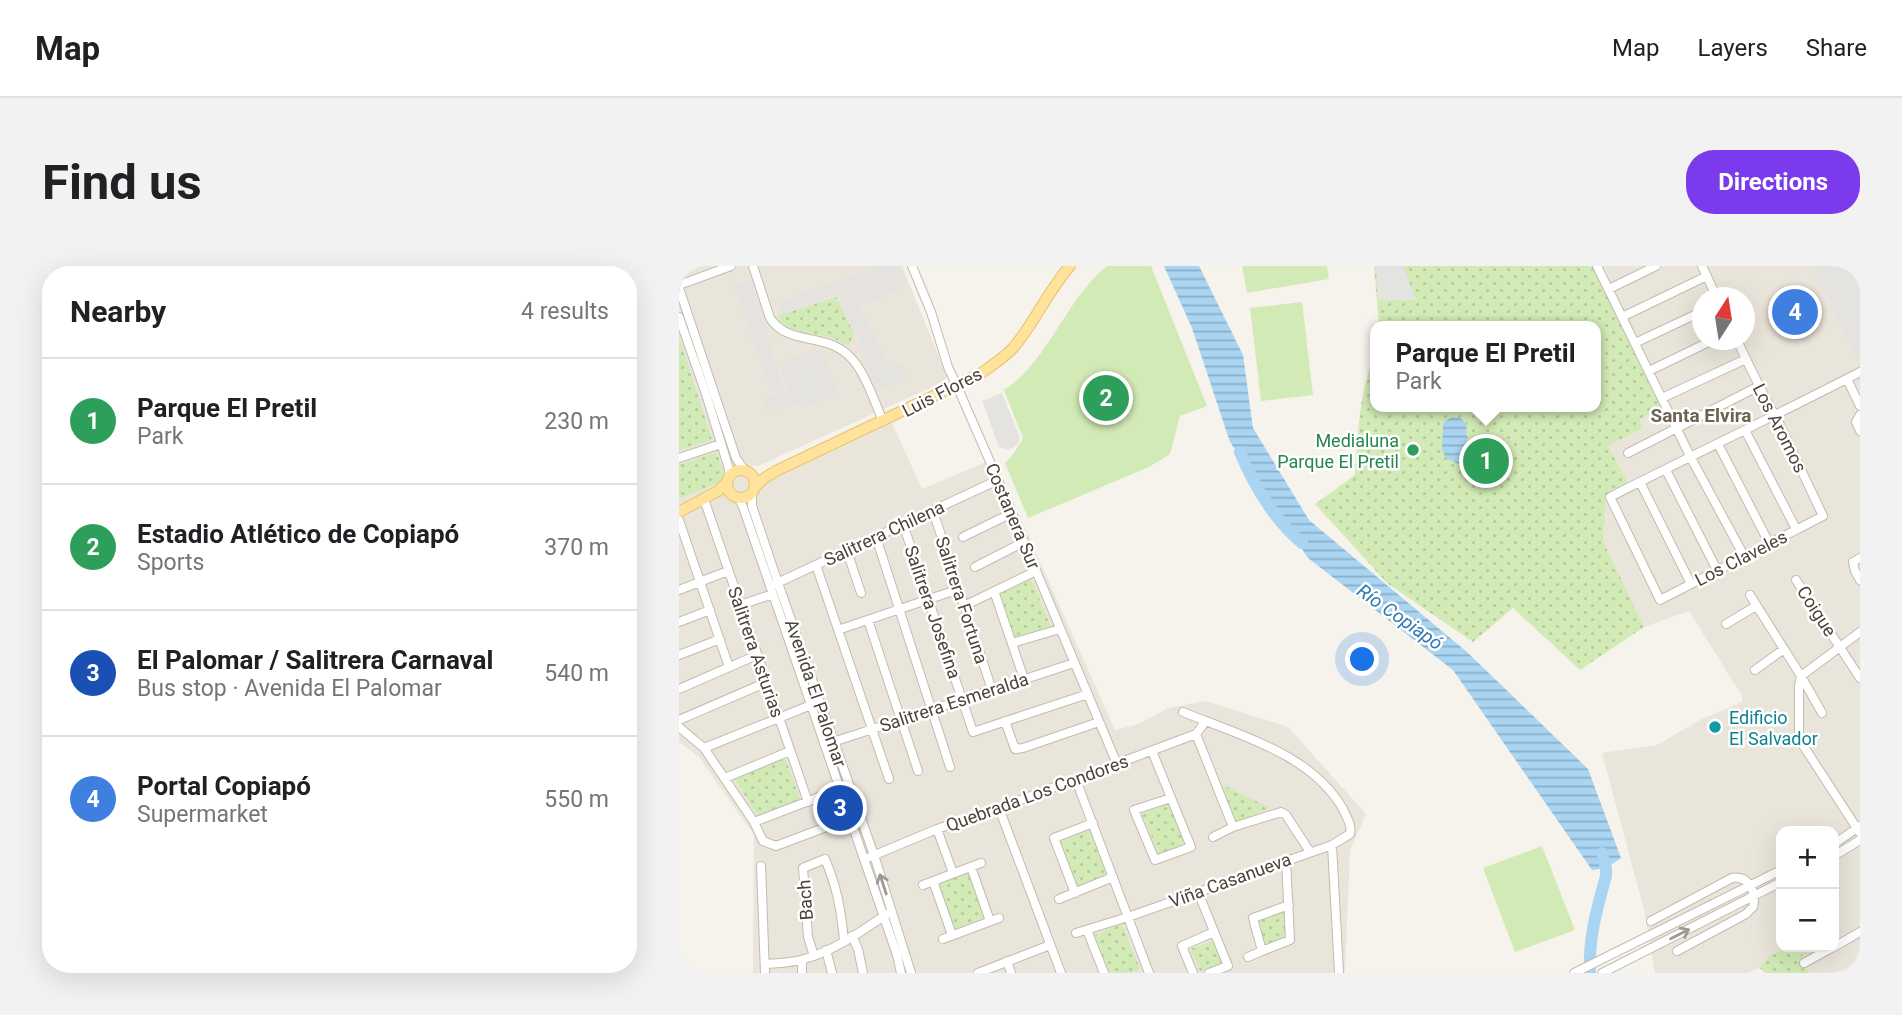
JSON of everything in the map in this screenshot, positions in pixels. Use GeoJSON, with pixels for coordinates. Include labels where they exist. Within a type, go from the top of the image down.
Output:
{"type":"FeatureCollection","features":[{"type":"Feature","properties":{"kind":"main road","name":"Luis Flores"},"geometry":{"type":"LineString","coordinates":[[753,490],[763,479],[776,471],[957,386],[1002,359],[1070,266]]}},
{"type":"Feature","properties":{"kind":"main road"},"geometry":{"type":"LineString","coordinates":[[736,471],[748,472],[754,480],[753,490],[745,497],[728,496],[705,502],[679,514],[717,491],[736,471]]}},
{"type":"Feature","properties":{"kind":"main road","name":"Luis Flores"},"geometry":{"type":"LineString","coordinates":[[748,472],[761,475],[776,471]]}},
{"type":"Feature","properties":{"kind":"main road"},"geometry":{"type":"LineString","coordinates":[[728,479],[729,491],[736,496]]}},
{"type":"Feature","properties":{"kind":"street"},"geometry":{"type":"LineString","coordinates":[[731,266],[679,287],[736,457],[748,472]]}},
{"type":"Feature","properties":{"kind":"street"},"geometry":{"type":"LineString","coordinates":[[753,266],[770,318],[779,330],[827,342],[850,356],[859,368],[883,421]]}},
{"type":"Feature","properties":{"kind":"street","name":"Costanera Sur"},"geometry":{"type":"LineString","coordinates":[[912,266],[931,312],[947,367],[998,480],[1117,764]]}},
{"type":"Feature","properties":{"kind":"street"},"geometry":{"type":"LineString","coordinates":[[1597,266],[1691,458],[1744,556]]}},
{"type":"Feature","properties":{"kind":"street"},"geometry":{"type":"LineString","coordinates":[[1609,289],[1656,266]]}},
{"type":"Feature","properties":{"kind":"street"},"geometry":{"type":"LineString","coordinates":[[1702,266],[1712,287]]}},
{"type":"Feature","properties":{"kind":"street"},"geometry":{"type":"LineString","coordinates":[[1622,317],[1707,276]]}},
{"type":"Feature","properties":{"kind":"street"},"geometry":{"type":"LineString","coordinates":[[1635,343],[1692,316]]}},
{"type":"Feature","properties":{"kind":"street"},"geometry":{"type":"LineString","coordinates":[[679,317],[729,469],[728,479]]}},
{"type":"Feature","properties":{"kind":"street"},"geometry":{"type":"LineString","coordinates":[[1649,371],[1692,350]]}},
{"type":"Feature","properties":{"kind":"street","name":"Los Aromos"},"geometry":{"type":"LineString","coordinates":[[1742,350],[1823,516]]}},
{"type":"Feature","properties":{"kind":"street"},"geometry":{"type":"LineString","coordinates":[[1662,398],[1746,359]]}},
{"type":"Feature","properties":{"kind":"street"},"geometry":{"type":"LineString","coordinates":[[1691,584],[1640,482],[1860,372]]}},
{"type":"Feature","properties":{"kind":"street"},"geometry":{"type":"LineString","coordinates":[[1847,379],[1860,406]]}},
{"type":"Feature","properties":{"kind":"street"},"geometry":{"type":"LineString","coordinates":[[1627,453],[1759,386]]}},
{"type":"Feature","properties":{"kind":"street"},"geometry":{"type":"LineString","coordinates":[[1860,415],[1856,422],[1860,431]]}},
{"type":"Feature","properties":{"kind":"street"},"geometry":{"type":"LineString","coordinates":[[1745,430],[1795,529]]}},
{"type":"Feature","properties":{"kind":"street"},"geometry":{"type":"LineString","coordinates":[[679,458],[721,444]]}},
{"type":"Feature","properties":{"kind":"street"},"geometry":{"type":"LineString","coordinates":[[1718,444],[1769,543]]}},
{"type":"Feature","properties":{"kind":"street"},"geometry":{"type":"LineString","coordinates":[[1666,470],[1717,570]]}},
{"type":"Feature","properties":{"kind":"street","name":"Salitrera Chilena"},"geometry":{"type":"LineString","coordinates":[[740,605],[816,565],[998,480]]}},
{"type":"Feature","properties":{"kind":"street","name":"Los Claveles"},"geometry":{"type":"LineString","coordinates":[[1640,482],[1610,497],[1660,600],[1823,516]]}},
{"type":"Feature","properties":{"kind":"street","name":"Avenida El Palomar"},"geometry":{"type":"LineString","coordinates":[[753,490],[752,506],[774,588]]}},
{"type":"Feature","properties":{"kind":"street","name":"Avenida El Palomar"},"geometry":{"type":"LineString","coordinates":[[736,496],[743,507],[774,588],[815,703],[840,789],[901,973]]}},
{"type":"Feature","properties":{"kind":"street","name":"Salitrera Asturias"},"geometry":{"type":"LineString","coordinates":[[705,502],[807,802]]}},
{"type":"Feature","properties":{"kind":"street","name":"Salitrera Fortuna"},"geometry":{"type":"LineString","coordinates":[[933,510],[992,690]]}},
{"type":"Feature","properties":{"kind":"street"},"geometry":{"type":"LineString","coordinates":[[963,537],[1012,513]]}},
{"type":"Feature","properties":{"kind":"street"},"geometry":{"type":"LineString","coordinates":[[679,514],[729,667]]}},
{"type":"Feature","properties":{"kind":"street","name":"Salitrera Josefina"},"geometry":{"type":"LineString","coordinates":[[903,524],[973,732],[1005,721]]}},
{"type":"Feature","properties":{"kind":"street"},"geometry":{"type":"LineString","coordinates":[[876,537],[950,767]]}},
{"type":"Feature","properties":{"kind":"street"},"geometry":{"type":"LineString","coordinates":[[975,567],[1024,542]]}},
{"type":"Feature","properties":{"kind":"street"},"geometry":{"type":"LineString","coordinates":[[679,555],[689,551]]}},
{"type":"Feature","properties":{"kind":"street"},"geometry":{"type":"LineString","coordinates":[[847,551],[861,593]]}},
{"type":"Feature","properties":{"kind":"street"},"geometry":{"type":"LineString","coordinates":[[1860,558],[1853,562],[1860,580]]}},
{"type":"Feature","properties":{"kind":"street"},"geometry":{"type":"LineString","coordinates":[[816,565],[889,779]]}},
{"type":"Feature","properties":{"kind":"street"},"geometry":{"type":"LineString","coordinates":[[679,590],[728,570]]}},
{"type":"Feature","properties":{"kind":"street"},"geometry":{"type":"LineString","coordinates":[[964,606],[1036,571]]}},
{"type":"Feature","properties":{"kind":"street","name":"Coigue"},"geometry":{"type":"LineString","coordinates":[[1796,580],[1860,678]]}},
{"type":"Feature","properties":{"kind":"street"},"geometry":{"type":"LineString","coordinates":[[838,630],[958,589]]}},
{"type":"Feature","properties":{"kind":"street"},"geometry":{"type":"LineString","coordinates":[[995,591],[1024,679]]}},
{"type":"Feature","properties":{"kind":"street"},"geometry":{"type":"LineString","coordinates":[[1749,595],[1822,713]]}},
{"type":"Feature","properties":{"kind":"street"},"geometry":{"type":"LineString","coordinates":[[1726,624],[1756,606]]}},
{"type":"Feature","properties":{"kind":"street"},"geometry":{"type":"LineString","coordinates":[[679,622],[710,610]]}},
{"type":"Feature","properties":{"kind":"street"},"geometry":{"type":"LineString","coordinates":[[868,620],[918,771]]}},
{"type":"Feature","properties":{"kind":"street"},"geometry":{"type":"LineString","coordinates":[[1012,643],[1060,629]]}},
{"type":"Feature","properties":{"kind":"street"},"geometry":{"type":"LineString","coordinates":[[1839,841],[1859,829],[1799,739],[1799,685],[1801,676],[1860,632]]}},
{"type":"Feature","properties":{"kind":"street"},"geometry":{"type":"LineString","coordinates":[[679,655],[720,639]]}},
{"type":"Feature","properties":{"kind":"street"},"geometry":{"type":"LineString","coordinates":[[1755,670],[1784,649]]}},
{"type":"Feature","properties":{"kind":"street"},"geometry":{"type":"LineString","coordinates":[[679,689],[757,655]]}},
{"type":"Feature","properties":{"kind":"street","name":"Salitrera Esmeralda"},"geometry":{"type":"LineString","coordinates":[[833,742],[1074,663]]}},
{"type":"Feature","properties":{"kind":"street"},"geometry":{"type":"LineString","coordinates":[[679,720],[767,682]]}},
{"type":"Feature","properties":{"kind":"street"},"geometry":{"type":"LineString","coordinates":[[1088,694],[1005,721],[1015,749],[1099,722]]}},
{"type":"Feature","properties":{"kind":"street"},"geometry":{"type":"LineString","coordinates":[[704,748],[815,703]]}},
{"type":"Feature","properties":{"kind":"street","name":"Avenida El Palomar"},"geometry":{"type":"LineString","coordinates":[[815,703],[833,742],[874,855],[911,973]]}},
{"type":"Feature","properties":{"kind":"street"},"geometry":{"type":"LineString","coordinates":[[1183,712],[1263,744],[1298,764],[1337,798],[1352,829],[1349,836],[1332,845],[1339,973]]}},
{"type":"Feature","properties":{"kind":"street","name":"Quebrada Los Condores"},"geometry":{"type":"LineString","coordinates":[[864,859],[1196,734],[1206,722]]}},
{"type":"Feature","properties":{"kind":"street"},"geometry":{"type":"LineString","coordinates":[[679,727],[704,748],[754,822],[763,841],[776,846],[850,818]]}},
{"type":"Feature","properties":{"kind":"street"},"geometry":{"type":"LineString","coordinates":[[1196,734],[1233,827]]}},
{"type":"Feature","properties":{"kind":"street"},"geometry":{"type":"LineString","coordinates":[[725,778],[790,751]]}},
{"type":"Feature","properties":{"kind":"street"},"geometry":{"type":"LineString","coordinates":[[1152,751],[1191,847],[1155,860],[1134,810],[1171,798]]}},
{"type":"Feature","properties":{"kind":"street"},"geometry":{"type":"LineString","coordinates":[[1076,779],[1149,973]]}},
{"type":"Feature","properties":{"kind":"street"},"geometry":{"type":"LineString","coordinates":[[754,822],[840,789]]}},
{"type":"Feature","properties":{"kind":"street"},"geometry":{"type":"LineString","coordinates":[[999,808],[1061,973]]}},
{"type":"Feature","properties":{"kind":"street"},"geometry":{"type":"LineString","coordinates":[[1213,837],[1233,827],[1281,812],[1286,815],[1310,852]]}},
{"type":"Feature","properties":{"kind":"street"},"geometry":{"type":"LineString","coordinates":[[1075,893],[1054,838],[1093,823]]}},
{"type":"Feature","properties":{"kind":"street"},"geometry":{"type":"LineString","coordinates":[[937,830],[953,873]]}},
{"type":"Feature","properties":{"kind":"street"},"geometry":{"type":"LineString","coordinates":[[1839,853],[1860,840]]}},
{"type":"Feature","properties":{"kind":"street","name":"Viña Casanueva"},"geometry":{"type":"LineString","coordinates":[[1076,933],[1332,845]]}},
{"type":"Feature","properties":{"kind":"street","name":"Bach"},"geometry":{"type":"LineString","coordinates":[[814,956],[808,937],[803,868],[825,859],[835,881],[848,938]]}},
{"type":"Feature","properties":{"kind":"street"},"geometry":{"type":"LineString","coordinates":[[1248,957],[1290,940],[1286,860]]}},
{"type":"Feature","properties":{"kind":"street"},"geometry":{"type":"LineString","coordinates":[[923,885],[981,863]]}},
{"type":"Feature","properties":{"kind":"street"},"geometry":{"type":"LineString","coordinates":[[761,866],[766,969],[814,956],[893,911]]}},
{"type":"Feature","properties":{"kind":"street"},"geometry":{"type":"LineString","coordinates":[[971,867],[990,921]]}},
{"type":"Feature","properties":{"kind":"street"},"geometry":{"type":"LineString","coordinates":[[1574,973],[1776,872]]}},
{"type":"Feature","properties":{"kind":"street"},"geometry":{"type":"LineString","coordinates":[[1059,900],[1113,877]]}},
{"type":"Feature","properties":{"kind":"street"},"geometry":{"type":"LineString","coordinates":[[1651,920],[1732,878],[1746,879],[1755,896],[1753,907],[1746,914],[1677,951]]}},
{"type":"Feature","properties":{"kind":"street"},"geometry":{"type":"LineString","coordinates":[[933,881],[952,935]]}},
{"type":"Feature","properties":{"kind":"street"},"geometry":{"type":"LineString","coordinates":[[1602,973],[1776,886]]}},
{"type":"Feature","properties":{"kind":"street"},"geometry":{"type":"LineString","coordinates":[[1198,892],[1228,966],[1209,973]]}},
{"type":"Feature","properties":{"kind":"street"},"geometry":{"type":"LineString","coordinates":[[1244,921],[1289,905]]}},
{"type":"Feature","properties":{"kind":"street"},"geometry":{"type":"LineString","coordinates":[[943,939],[999,918]]}},
{"type":"Feature","properties":{"kind":"street"},"geometry":{"type":"LineString","coordinates":[[1253,918],[1262,951]]}},
{"type":"Feature","properties":{"kind":"street"},"geometry":{"type":"LineString","coordinates":[[1087,930],[1104,973]]}},
{"type":"Feature","properties":{"kind":"street"},"geometry":{"type":"LineString","coordinates":[[1173,949],[1214,932]]}},
{"type":"Feature","properties":{"kind":"street"},"geometry":{"type":"LineString","coordinates":[[1839,944],[1860,932]]}},
{"type":"Feature","properties":{"kind":"street"},"geometry":{"type":"LineString","coordinates":[[848,938],[858,949],[863,973]]}},
{"type":"Feature","properties":{"kind":"street"},"geometry":{"type":"LineString","coordinates":[[978,973],[1050,945]]}},
{"type":"Feature","properties":{"kind":"street"},"geometry":{"type":"LineString","coordinates":[[1182,946],[1193,973]]}},
{"type":"Feature","properties":{"kind":"street"},"geometry":{"type":"LineString","coordinates":[[826,950],[832,973]]}},
{"type":"Feature","properties":{"kind":"street"},"geometry":{"type":"LineString","coordinates":[[1804,963],[1825,952]]}},
{"type":"Feature","properties":{"kind":"street"},"geometry":{"type":"LineString","coordinates":[[802,960],[802,973]]}},
{"type":"Feature","properties":{"kind":"street"},"geometry":{"type":"LineString","coordinates":[[1007,961],[1011,973]]}},
{"type":"Feature","properties":{"kind":"shaded area"},"geometry":{"type":"Polygon","coordinates":[[[679,266],[902,266],[947,377],[943,382],[758,466],[746,466],[753,489],[892,423],[922,489],[994,459],[1115,730],[1139,724],[1168,708],[1206,701],[1288,727],[1366,814],[1350,851],[1345,973],[753,973],[754,835],[699,757],[679,742],[679,266]]]}},
{"type":"Feature","properties":{"kind":"shaded area"},"geometry":{"type":"Polygon","coordinates":[[[877,266],[898,266],[899,270],[782,314],[777,303],[877,266]]]}},
{"type":"Feature","properties":{"kind":"shaded area"},"geometry":{"type":"Polygon","coordinates":[[[1376,266],[1403,266],[1416,300],[1378,300],[1376,266]]]}},
{"type":"Feature","properties":{"kind":"shaded area"},"geometry":{"type":"Polygon","coordinates":[[[1594,266],[1860,266],[1860,973],[1765,973],[1759,968],[1748,973],[1655,973],[1644,910],[1602,753],[1657,745],[1700,720],[1742,702],[1742,696],[1689,611],[1644,627],[1603,536],[1608,446],[1643,427],[1594,266]]]}},
{"type":"Feature","properties":{"kind":"shaded area"},"geometry":{"type":"Polygon","coordinates":[[[1812,266],[1860,266],[1860,357],[1858,358],[1812,266]]]}},
{"type":"Feature","properties":{"kind":"shaded area"},"geometry":{"type":"Polygon","coordinates":[[[901,270],[907,285],[862,305],[860,310],[888,367],[902,363],[908,378],[878,391],[856,333],[838,296],[901,270]]]}},
{"type":"Feature","properties":{"kind":"shaded area"},"geometry":{"type":"Polygon","coordinates":[[[750,281],[784,389],[771,393],[735,287],[750,281]]]}},
{"type":"Feature","properties":{"kind":"shaded area"},"geometry":{"type":"Polygon","coordinates":[[[823,347],[838,395],[801,407],[798,403],[766,412],[762,398],[788,391],[780,363],[823,347]]]}},
{"type":"Feature","properties":{"kind":"shaded area"},"geometry":{"type":"Polygon","coordinates":[[[1002,393],[1020,438],[1018,444],[1009,450],[999,447],[982,401],[1002,393]]]}},
{"type":"Feature","properties":{"kind":"green space"},"geometry":{"type":"Polygon","coordinates":[[[1107,266],[1151,266],[1207,406],[1180,416],[1170,454],[1149,467],[1028,518],[1005,463],[1023,438],[1004,390],[1033,364],[1079,296],[1107,266]]]}},
{"type":"Feature","properties":{"kind":"green space"},"geometry":{"type":"Polygon","coordinates":[[[1242,266],[1327,266],[1329,279],[1247,293],[1242,266]]]}},
{"type":"Feature","properties":{"kind":"green space"},"geometry":{"type":"Polygon","coordinates":[[[1374,266],[1594,266],[1663,407],[1640,419],[1643,428],[1608,446],[1629,485],[1606,499],[1603,536],[1644,627],[1580,670],[1513,608],[1473,642],[1387,583],[1315,504],[1355,475],[1358,428],[1370,366],[1370,412],[1601,412],[1601,321],[1379,321],[1374,266]]]}},
{"type":"Feature","properties":{"kind":"green space"},"geometry":{"type":"Polygon","coordinates":[[[836,297],[854,333],[849,346],[832,338],[796,330],[780,322],[778,316],[836,297]]]}},
{"type":"Feature","properties":{"kind":"green space"},"geometry":{"type":"Polygon","coordinates":[[[1302,302],[1313,395],[1261,401],[1250,308],[1302,302]]]}},
{"type":"Feature","properties":{"kind":"green space"},"geometry":{"type":"Polygon","coordinates":[[[679,336],[712,440],[679,450],[679,336]]]}},
{"type":"Feature","properties":{"kind":"green space"},"geometry":{"type":"Polygon","coordinates":[[[717,452],[723,472],[722,481],[679,499],[679,465],[717,452]]]}},
{"type":"Feature","properties":{"kind":"green space"},"geometry":{"type":"Polygon","coordinates":[[[1031,578],[1051,627],[1015,639],[1000,593],[1031,578]]]}},
{"type":"Feature","properties":{"kind":"green space"},"geometry":{"type":"Polygon","coordinates":[[[785,757],[800,799],[757,815],[734,778],[785,757]]]}},
{"type":"Feature","properties":{"kind":"green space"},"geometry":{"type":"Polygon","coordinates":[[[1223,785],[1270,808],[1235,823],[1223,785]]]}},
{"type":"Feature","properties":{"kind":"green space"},"geometry":{"type":"Polygon","coordinates":[[[1169,803],[1185,845],[1159,854],[1142,814],[1169,803]]]}},
{"type":"Feature","properties":{"kind":"green space"},"geometry":{"type":"Polygon","coordinates":[[[1090,830],[1107,874],[1078,887],[1060,842],[1090,830]]]}},
{"type":"Feature","properties":{"kind":"green space"},"geometry":{"type":"Polygon","coordinates":[[[1542,846],[1575,930],[1515,952],[1483,868],[1542,846]]]}},
{"type":"Feature","properties":{"kind":"green space"},"geometry":{"type":"Polygon","coordinates":[[[968,871],[984,917],[955,929],[938,883],[968,871]]]}},
{"type":"Feature","properties":{"kind":"green space"},"geometry":{"type":"Polygon","coordinates":[[[1285,910],[1287,938],[1265,946],[1258,921],[1285,910]]]}},
{"type":"Feature","properties":{"kind":"green space"},"geometry":{"type":"Polygon","coordinates":[[[1122,924],[1140,969],[1130,973],[1109,973],[1095,935],[1122,924]]]}},
{"type":"Feature","properties":{"kind":"green space"},"geometry":{"type":"Polygon","coordinates":[[[1213,941],[1223,962],[1200,971],[1190,949],[1213,941]]]}},
{"type":"Feature","properties":{"kind":"green space"},"geometry":{"type":"Polygon","coordinates":[[[1778,952],[1814,952],[1803,954],[1800,960],[1809,973],[1765,973],[1760,968],[1768,957],[1778,952]]]}},
{"type":"Feature","properties":{"kind":"water"},"geometry":{"type":"Polygon","coordinates":[[[1164,266],[1199,266],[1243,355],[1253,428],[1309,520],[1467,652],[1588,769],[1621,858],[1606,868],[1592,870],[1453,670],[1308,558],[1230,442],[1192,328],[1164,266]]]}},
{"type":"Feature","properties":{"kind":"water"},"geometry":{"type":"Polygon","coordinates":[[[1452,417],[1465,423],[1470,451],[1491,477],[1487,486],[1479,486],[1459,464],[1447,459],[1444,454],[1443,425],[1452,417]]]}},
{"type":"Feature","properties":{"kind":"waterway","name":"Río Copiapó"},"geometry":{"type":"LineString","coordinates":[[1240,452],[1266,501],[1282,523],[1302,543]]}},
{"type":"Feature","properties":{"kind":"waterway","name":"Río Copiapó"},"geometry":{"type":"LineString","coordinates":[[1590,973],[1592,936],[1606,876],[1602,853]]}},
{"type":"Feature","properties":{"kind":"place","name":"Portal Copiapó"},"geometry":{"type":"Point","coordinates":[1795,312]}},
{"type":"Feature","properties":{"kind":"place","name":"Estadio Atlético de Copiapó"},"geometry":{"type":"Point","coordinates":[1106,398]}},
{"type":"Feature","properties":{"kind":"place","name":"Medialuna Parque El Pretil"},"geometry":{"type":"Point","coordinates":[1413,450]}},
{"type":"Feature","properties":{"kind":"place","name":"Parque El Pretil"},"geometry":{"type":"Point","coordinates":[1486,461]}},
{"type":"Feature","properties":{"kind":"place","name":"Edificio El Salvador"},"geometry":{"type":"Point","coordinates":[1715,727]}},
{"type":"Feature","properties":{"kind":"place","name":"El Palomar / Salitrera Carnaval"},"geometry":{"type":"Point","coordinates":[840,808]}},
{"type":"Feature","properties":{"kind":"district","name":"Santa Elvira"},"geometry":{"type":"Point","coordinates":[1701,415]}}]}
